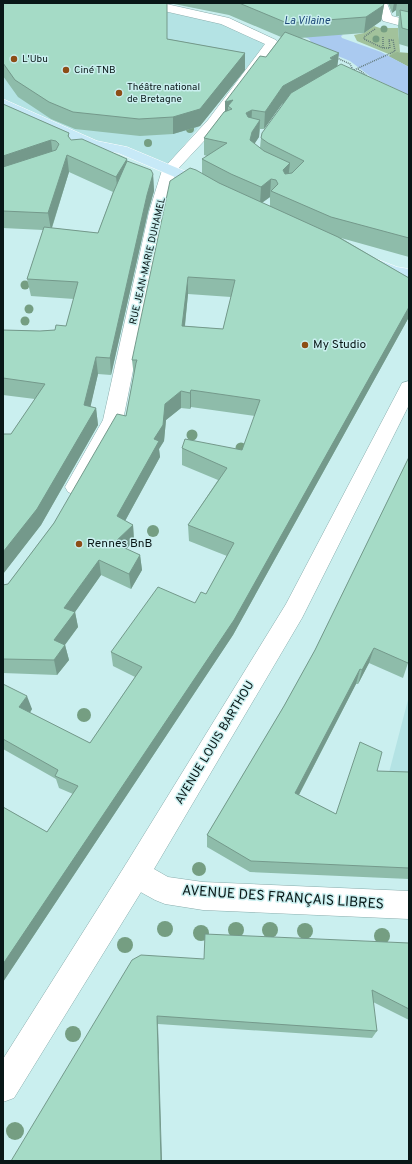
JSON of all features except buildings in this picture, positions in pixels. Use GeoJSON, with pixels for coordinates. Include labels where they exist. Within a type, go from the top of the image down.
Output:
{"type":"FeatureCollection","features":[{"type":"Feature","properties":{"kind":"main road"},"geometry":{"type":"LineString","coordinates":[[3,103],[93,144],[112,156],[168,175],[192,190],[219,194]]}},
{"type":"Feature","properties":{"kind":"main road"},"geometry":{"type":"LineString","coordinates":[[356,255],[402,273],[409,285]]}},
{"type":"Feature","properties":{"kind":"street","name":"RUE JEAN-MARIE DUHAMEL"},"geometry":{"type":"LineString","coordinates":[[68,499],[113,420],[157,212],[168,175],[212,123],[272,43],[225,21],[146,3]]}},
{"type":"Feature","properties":{"kind":"street"},"geometry":{"type":"LineString","coordinates":[[381,3],[390,18],[409,24]]}},
{"type":"Feature","properties":{"kind":"street","name":"AVENUE LOUIS BARTHOU"},"geometry":{"type":"LineString","coordinates":[[3,1087],[136,874],[294,611],[409,387]]}},
{"type":"Feature","properties":{"kind":"street","name":"AVENUE DES FRANÇAIS LIBRES"},"geometry":{"type":"LineString","coordinates":[[136,874],[165,890],[203,896],[409,905]]}},
{"type":"Feature","properties":{"kind":"path"},"geometry":{"type":"LineString","coordinates":[[383,48],[382,37],[393,37],[390,18]]}},
{"type":"Feature","properties":{"kind":"path"},"geometry":{"type":"LineString","coordinates":[[354,70],[395,51],[394,40],[389,40],[390,53]]}},
{"type":"Feature","properties":{"kind":"path"},"geometry":{"type":"LineString","coordinates":[[377,45],[383,48],[390,48]]}},
{"type":"Feature","properties":{"kind":"path"},"geometry":{"type":"LineString","coordinates":[[330,55],[350,64],[355,74]]}},
{"type":"Feature","properties":{"kind":"path"},"geometry":{"type":"LineString","coordinates":[[358,69],[371,80]]}},
{"type":"Feature","properties":{"kind":"shaded area"},"geometry":{"type":"Polygon","coordinates":[[[3,3],[126,3],[221,24],[264,42],[263,47],[173,159],[162,168],[3,101],[3,3]]]}},
{"type":"Feature","properties":{"kind":"shaded area","name":"La Vilaine"},"geometry":{"type":"Polygon","coordinates":[[[322,20],[343,35],[341,36],[342,38],[381,52],[409,67],[409,95],[371,77],[350,61],[314,46],[309,39],[292,31],[322,20]]]}},
{"type":"Feature","properties":{"kind":"shaded area"},"geometry":{"type":"Polygon","coordinates":[[[409,696],[409,785],[386,784],[409,696]]]}},
{"type":"Feature","properties":{"kind":"green space"},"geometry":{"type":"Polygon","coordinates":[[[374,26],[380,28],[398,28],[400,52],[391,55],[357,41],[354,35],[364,33],[374,26]]]}},
{"type":"Feature","properties":{"kind":"green space"},"geometry":{"type":"Polygon","coordinates":[[[397,52],[409,53],[409,67],[388,56],[397,52]]]}},
{"type":"Feature","properties":{"kind":"place","name":"L'Ubu"},"geometry":{"type":"Point","coordinates":[14,59]}},
{"type":"Feature","properties":{"kind":"place","name":"Ciné TNB"},"geometry":{"type":"Point","coordinates":[66,70]}},
{"type":"Feature","properties":{"kind":"place","name":"Théâtre national de Bretagne"},"geometry":{"type":"Point","coordinates":[119,93]}},
{"type":"Feature","properties":{"kind":"place","name":"My Studio"},"geometry":{"type":"Point","coordinates":[305,345]}},
{"type":"Feature","properties":{"kind":"place","name":"Rennes BnB"},"geometry":{"type":"Point","coordinates":[79,544]}}]}
